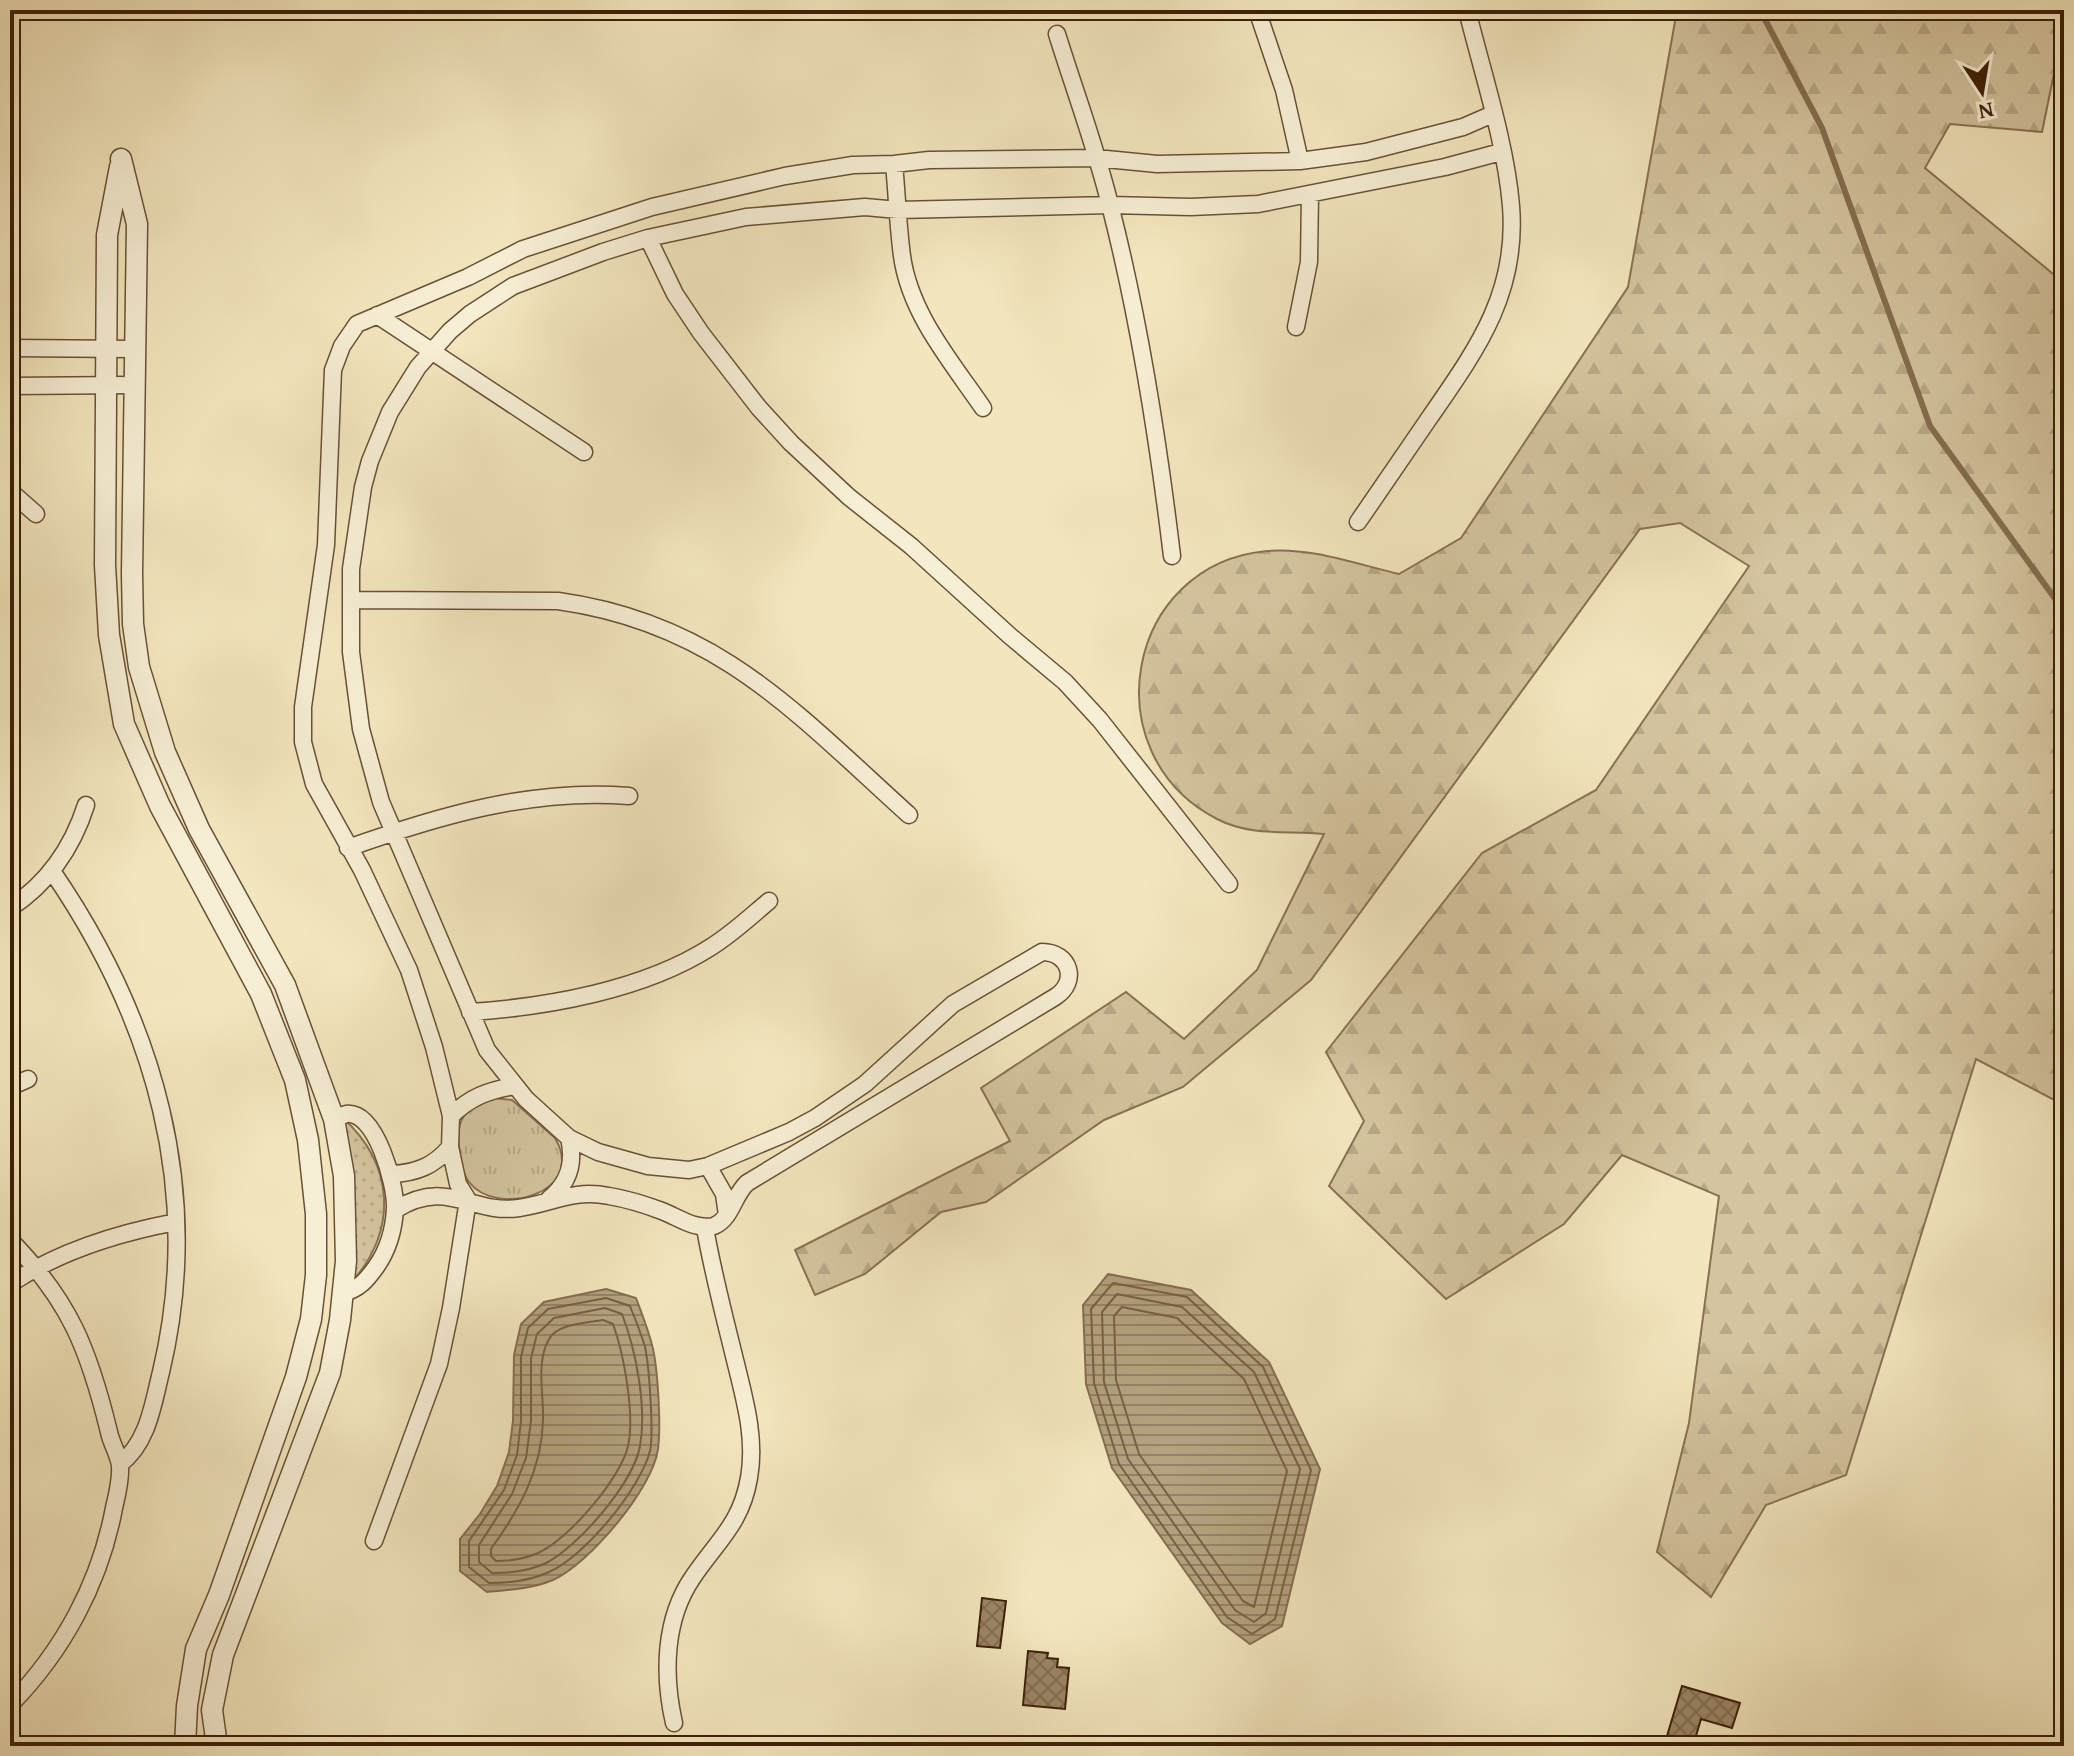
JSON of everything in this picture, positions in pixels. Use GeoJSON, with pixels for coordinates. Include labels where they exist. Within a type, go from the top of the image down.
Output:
{"type":"FeatureCollection","features":[{"type":"Feature","properties":{"kind":"street"},"geometry":{"type":"LineString","coordinates":[[1257,10],[1284,90],[1300,161]]}},
{"type":"Feature","properties":{"kind":"street"},"geometry":{"type":"LineString","coordinates":[[1358,522],[1476,351],[1498,305],[1505,280],[1512,230],[1511,205],[1493,114],[1467,10]]}},
{"type":"Feature","properties":{"kind":"street"},"geometry":{"type":"LineString","coordinates":[[1057,34],[1111,205],[1153,413],[1172,556]]}},
{"type":"Feature","properties":{"kind":"street"},"geometry":{"type":"LineString","coordinates":[[374,1541],[439,1364],[468,1200],[458,1184],[450,1147],[451,1116],[434,1047],[409,970],[362,870],[320,796],[303,742],[303,707],[326,545],[333,370],[348,335],[357,324],[468,277],[523,249],[652,207],[785,176],[853,165],[929,160],[1096,158],[1157,164],[1300,161],[1366,152],[1463,127],[1493,114]]}},
{"type":"Feature","properties":{"kind":"street"},"geometry":{"type":"LineString","coordinates":[[395,1210],[425,1197],[439,1195],[517,1209],[580,1193],[610,1196],[705,1228],[722,1223],[739,1190],[747,1183],[1062,993],[1070,979],[1067,964],[1056,954],[1042,952],[953,1004],[841,1102],[789,1132],[708,1166],[689,1170],[648,1166],[598,1152],[569,1138],[515,1086],[487,1050],[381,802],[361,729],[351,652],[351,569],[363,487],[390,412],[432,350],[470,314],[513,286],[648,238],[746,217],[865,207],[898,210],[1245,205],[1445,167],[1501,152]]}},
{"type":"Feature","properties":{"kind":"street"},"geometry":{"type":"LineString","coordinates":[[185,1746],[187,1706],[196,1649],[219,1595],[296,1377],[311,1319],[316,1275],[316,1214],[308,1140],[295,1080],[261,994],[160,806],[124,724],[109,635],[106,579],[107,235],[121,159],[137,224],[132,574],[133,624],[139,667],[165,752],[181,792],[279,972],[334,1119],[344,1176],[347,1228],[343,1293],[330,1373],[223,1655],[212,1710],[217,1746]]}},
{"type":"Feature","properties":{"kind":"street"},"geometry":{"type":"LineString","coordinates":[[894,164],[902,259],[919,308],[930,332],[983,408]]}},
{"type":"Feature","properties":{"kind":"street"},"geometry":{"type":"LineString","coordinates":[[1296,327],[1309,262],[1310,194]]}},
{"type":"Feature","properties":{"kind":"street"},"geometry":{"type":"LineString","coordinates":[[648,238],[675,294],[759,408],[849,497],[911,546],[1065,682],[1100,720],[1229,884]]}},
{"type":"Feature","properties":{"kind":"street"},"geometry":{"type":"LineString","coordinates":[[377,315],[584,452]]}},
{"type":"Feature","properties":{"kind":"street"},"geometry":{"type":"LineString","coordinates":[[10,348],[134,349]]}},
{"type":"Feature","properties":{"kind":"street"},"geometry":{"type":"LineString","coordinates":[[10,386],[133,385]]}},
{"type":"Feature","properties":{"kind":"street"},"geometry":{"type":"LineString","coordinates":[[10,491],[36,514]]}},
{"type":"Feature","properties":{"kind":"street"},"geometry":{"type":"LineString","coordinates":[[351,600],[558,601],[589,606],[654,625],[712,651],[764,685],[909,815]]}},
{"type":"Feature","properties":{"kind":"street"},"geometry":{"type":"LineString","coordinates":[[348,848],[395,831],[519,801],[598,793],[629,796]]}},
{"type":"Feature","properties":{"kind":"street"},"geometry":{"type":"LineString","coordinates":[[10,908],[52,871],[73,840],[86,805]]}},
{"type":"Feature","properties":{"kind":"street"},"geometry":{"type":"LineString","coordinates":[[52,871],[103,952],[132,1015],[147,1054],[167,1133],[176,1222],[176,1276],[166,1353],[143,1435],[134,1454],[120,1464]]}},
{"type":"Feature","properties":{"kind":"street"},"geometry":{"type":"LineString","coordinates":[[470,1012],[541,1005],[611,989],[644,977],[710,948],[769,901]]}},
{"type":"Feature","properties":{"kind":"street"},"geometry":{"type":"LineString","coordinates":[[10,1087],[28,1079]]}},
{"type":"Feature","properties":{"kind":"street"},"geometry":{"type":"LineString","coordinates":[[451,1116],[481,1094],[515,1086]]}},
{"type":"Feature","properties":{"kind":"street"},"geometry":{"type":"LineString","coordinates":[[308,1140],[317,1127],[345,1114],[355,1115],[378,1142],[392,1174],[395,1210],[393,1228],[380,1261],[357,1290],[343,1293],[329,1288],[316,1275]]}},
{"type":"Feature","properties":{"kind":"street"},"geometry":{"type":"LineString","coordinates":[[544,1202],[559,1190],[569,1174],[572,1156],[569,1138]]}},
{"type":"Feature","properties":{"kind":"street"},"geometry":{"type":"LineString","coordinates":[[392,1174],[423,1169],[450,1147]]}},
{"type":"Feature","properties":{"kind":"street"},"geometry":{"type":"LineString","coordinates":[[708,1166],[724,1194],[727,1216]]}},
{"type":"Feature","properties":{"kind":"street"},"geometry":{"type":"LineString","coordinates":[[10,1284],[36,1266],[114,1237],[176,1222]]}},
{"type":"Feature","properties":{"kind":"street"},"geometry":{"type":"LineString","coordinates":[[674,1723],[668,1686],[673,1623],[694,1575],[739,1517],[746,1495],[752,1453],[747,1412],[705,1228]]}},
{"type":"Feature","properties":{"kind":"street"},"geometry":{"type":"LineString","coordinates":[[10,1240],[36,1266],[78,1331],[120,1464],[104,1551],[82,1605],[52,1656],[10,1705]]}},
{"type":"Feature","properties":{"kind":"green space"},"geometry":{"type":"Polygon","coordinates":[[[1677,10],[2064,10],[2064,25],[2042,132],[1950,124],[1925,168],[2064,283],[2064,1105],[1976,1059],[1846,1475],[1766,1505],[1711,1597],[1657,1552],[1689,1423],[1719,1196],[1622,1155],[1564,1224],[1446,1299],[1329,1186],[1364,1121],[1326,1052],[1482,853],[1596,790],[1749,566],[1680,523],[1640,529],[1311,980],[1183,1087],[1104,1120],[986,1202],[941,1212],[865,1274],[815,1295],[795,1250],[1010,1141],[981,1088],[1126,992],[1184,1039],[1257,970],[1324,834],[1256,831],[1230,825],[1177,789],[1152,752],[1140,709],[1142,666],[1156,624],[1182,589],[1219,564],[1267,551],[1283,550],[1333,557],[1399,574],[1461,538],[1628,287],[1677,10]]]}},
{"type":"Feature","properties":{"kind":"green space"},"geometry":{"type":"Polygon","coordinates":[[[493,1098],[512,1100],[555,1138],[562,1157],[559,1174],[549,1186],[534,1194],[517,1199],[498,1198],[482,1193],[465,1174],[458,1136],[461,1121],[470,1110],[493,1098]]]}},
{"type":"Feature","properties":{"kind":"green space"},"geometry":{"type":"Polygon","coordinates":[[[342,1117],[360,1136],[372,1156],[381,1177],[384,1198],[383,1220],[377,1241],[351,1283],[342,1117]]]}},
{"type":"Feature","properties":{"kind":"water"},"geometry":{"type":"Polygon","coordinates":[[[1108,1274],[1191,1290],[1269,1362],[1320,1469],[1282,1626],[1250,1644],[1222,1623],[1112,1468],[1086,1384],[1083,1305],[1108,1274]]]}},
{"type":"Feature","properties":{"kind":"water"},"geometry":{"type":"Polygon","coordinates":[[[606,1289],[636,1298],[650,1339],[656,1367],[659,1412],[658,1449],[654,1465],[645,1484],[617,1523],[568,1571],[536,1585],[487,1592],[460,1571],[460,1539],[497,1486],[509,1452],[514,1355],[521,1324],[544,1302],[606,1289]]]}},
{"type":"Feature","properties":{"kind":"building"},"geometry":{"type":"Polygon","coordinates":[[[982,1598],[1006,1601],[1000,1648],[977,1646],[982,1598]]]}},
{"type":"Feature","properties":{"kind":"building"},"geometry":{"type":"Polygon","coordinates":[[[1028,1651],[1048,1653],[1047,1658],[1058,1659],[1057,1667],[1069,1668],[1065,1709],[1023,1705],[1028,1651]]]}},
{"type":"Feature","properties":{"kind":"building"},"geometry":{"type":"Polygon","coordinates":[[[1682,1686],[1740,1703],[1732,1728],[1701,1719],[1693,1746],[1664,1746],[1682,1686]]]}},
{"type":"Feature","properties":{"kind":"waterway"},"geometry":{"type":"LineString","coordinates":[[1760,10],[1822,128],[1930,426],[2064,611]]}}]}
